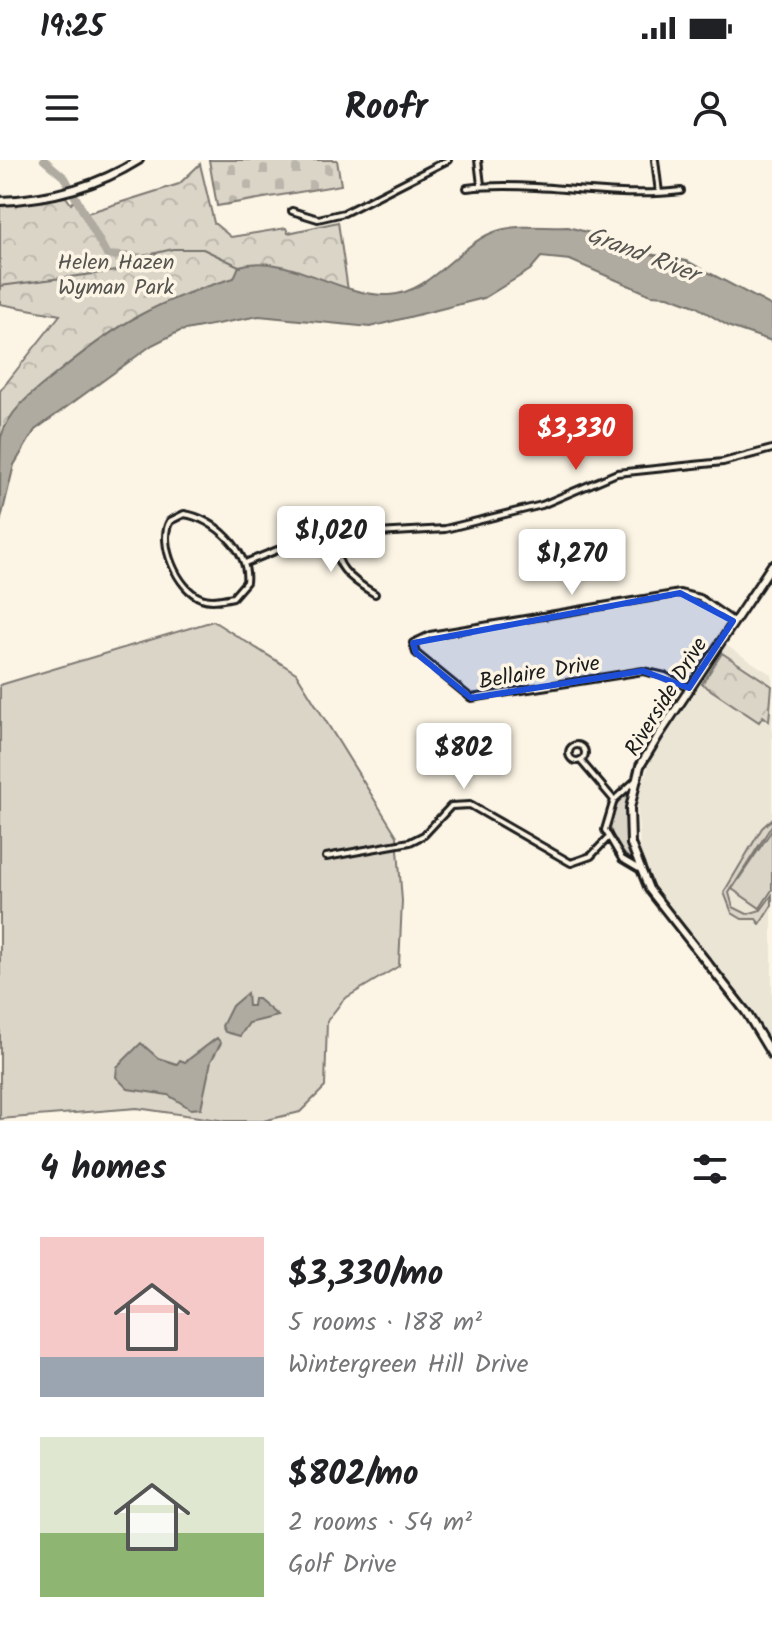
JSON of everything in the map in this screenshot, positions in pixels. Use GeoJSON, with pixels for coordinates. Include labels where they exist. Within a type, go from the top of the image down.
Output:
{"type":"FeatureCollection","features":[{"type":"Feature","properties":{"kind":"main road"},"geometry":{"type":"LineString","coordinates":[[0,201],[57,195],[88,186],[139,160]]}},
{"type":"Feature","properties":{"kind":"main road","name":"Riverside Drive"},"geometry":{"type":"LineString","coordinates":[[772,565],[652,745],[635,781],[630,808],[631,844],[639,869],[661,906],[746,1012],[772,1055]]}},
{"type":"Feature","properties":{"kind":"street"},"geometry":{"type":"LineString","coordinates":[[292,211],[318,219],[344,213],[448,160]]}},
{"type":"Feature","properties":{"kind":"street"},"geometry":{"type":"LineString","coordinates":[[478,160],[482,186]]}},
{"type":"Feature","properties":{"kind":"street"},"geometry":{"type":"LineString","coordinates":[[655,160],[659,194]]}},
{"type":"Feature","properties":{"kind":"street"},"geometry":{"type":"LineString","coordinates":[[467,188],[503,184],[659,194],[681,191]]}},
{"type":"Feature","properties":{"kind":"street"},"geometry":{"type":"LineString","coordinates":[[245,563],[310,537],[445,529],[542,505],[617,473],[723,462],[772,449]]}},
{"type":"Feature","properties":{"kind":"street"},"geometry":{"type":"LineString","coordinates":[[184,514],[203,519],[216,527],[245,563],[246,582],[233,597],[198,598],[187,588],[167,551],[165,529],[170,521],[184,514]]}},
{"type":"Feature","properties":{"kind":"street"},"geometry":{"type":"LineString","coordinates":[[340,535],[335,546],[338,561],[375,594]]}},
{"type":"Feature","properties":{"kind":"street","name":"Bellaire Drive"},"geometry":{"type":"LineString","coordinates":[[689,688],[665,676],[643,671],[471,698],[416,653],[413,643],[430,635],[680,593],[700,598],[733,621]]}},
{"type":"Feature","properties":{"kind":"street"},"geometry":{"type":"LineString","coordinates":[[580,760],[614,800]]}},
{"type":"Feature","properties":{"kind":"street"},"geometry":{"type":"LineString","coordinates":[[635,781],[614,800],[605,822],[607,839],[622,859],[639,869]]}},
{"type":"Feature","properties":{"kind":"street"},"geometry":{"type":"LineString","coordinates":[[326,857],[410,842],[424,835],[451,806],[470,805],[571,863],[591,856],[607,839]]}},
{"type":"Feature","properties":{"kind":"highlighted area"},"geometry":{"type":"Polygon","coordinates":[[[680,593],[733,621],[689,688],[643,671],[471,698],[416,653],[413,643],[680,593]]]}},
{"type":"Feature","properties":{"kind":"shaded area"},"geometry":{"type":"Polygon","coordinates":[[[724,644],[772,675],[772,1048],[654,888],[640,851],[637,800],[653,752],[724,644]]]}},
{"type":"Feature","properties":{"kind":"green space"},"geometry":{"type":"Polygon","coordinates":[[[209,160],[337,160],[341,185],[217,206],[209,160]]]}},
{"type":"Feature","properties":{"kind":"green space","name":"Helen Hazen Wyman Park"},"geometry":{"type":"Polygon","coordinates":[[[200,164],[214,223],[231,237],[286,228],[288,233],[338,222],[350,304],[276,294],[126,344],[0,462],[0,391],[60,315],[0,304],[0,206],[66,197],[71,204],[75,200],[84,214],[179,184],[200,164]]]}},
{"type":"Feature","properties":{"kind":"green space"},"geometry":{"type":"Polygon","coordinates":[[[213,621],[296,673],[397,836],[402,901],[399,966],[344,999],[327,1021],[325,1087],[300,1112],[263,1121],[226,1121],[137,1108],[0,1119],[0,685],[213,621]]]}},
{"type":"Feature","properties":{"kind":"green space"},"geometry":{"type":"Polygon","coordinates":[[[722,653],[772,686],[769,721],[763,716],[759,722],[702,684],[722,653]]]}},
{"type":"Feature","properties":{"kind":"green space"},"geometry":{"type":"Polygon","coordinates":[[[630,789],[627,828],[635,863],[618,846],[610,827],[613,807],[630,789]]]}},
{"type":"Feature","properties":{"kind":"green space"},"geometry":{"type":"Polygon","coordinates":[[[772,819],[772,825],[729,893],[733,907],[747,914],[761,910],[772,895],[772,905],[760,924],[756,919],[742,919],[732,913],[724,892],[762,828],[772,819]]]}},
{"type":"Feature","properties":{"kind":"green space"},"geometry":{"type":"Polygon","coordinates":[[[772,830],[772,890],[760,908],[732,889],[772,830]]]}},
{"type":"Feature","properties":{"kind":"water","name":"Grand River"},"geometry":{"type":"Polygon","coordinates":[[[568,227],[609,238],[644,253],[687,261],[772,306],[772,341],[730,327],[695,306],[668,296],[651,295],[570,260],[541,257],[530,270],[484,298],[370,327],[259,316],[180,331],[152,345],[35,430],[14,465],[0,523],[1,437],[10,417],[32,394],[79,355],[140,315],[182,295],[234,278],[239,266],[257,263],[295,270],[370,294],[405,292],[433,276],[472,244],[500,230],[568,227]]]}},
{"type":"Feature","properties":{"kind":"water"},"geometry":{"type":"Polygon","coordinates":[[[247,993],[248,1006],[253,1006],[254,999],[258,999],[278,1016],[249,1023],[240,1036],[225,1032],[222,1026],[232,1006],[247,993]]]}},
{"type":"Feature","properties":{"kind":"water"},"geometry":{"type":"Polygon","coordinates":[[[217,1038],[221,1043],[211,1061],[201,1108],[191,1109],[168,1095],[128,1089],[116,1077],[117,1067],[141,1043],[158,1058],[177,1064],[180,1060],[185,1062],[217,1038]]]}},
{"type":"Feature","properties":{"kind":"waterway"},"geometry":{"type":"LineString","coordinates":[[44,160],[65,178],[107,255],[139,257]]}},
{"type":"Feature","properties":{"kind":"waterway"},"geometry":{"type":"LineString","coordinates":[[0,286],[116,271],[139,257],[173,249],[203,249],[241,267]]}}]}
